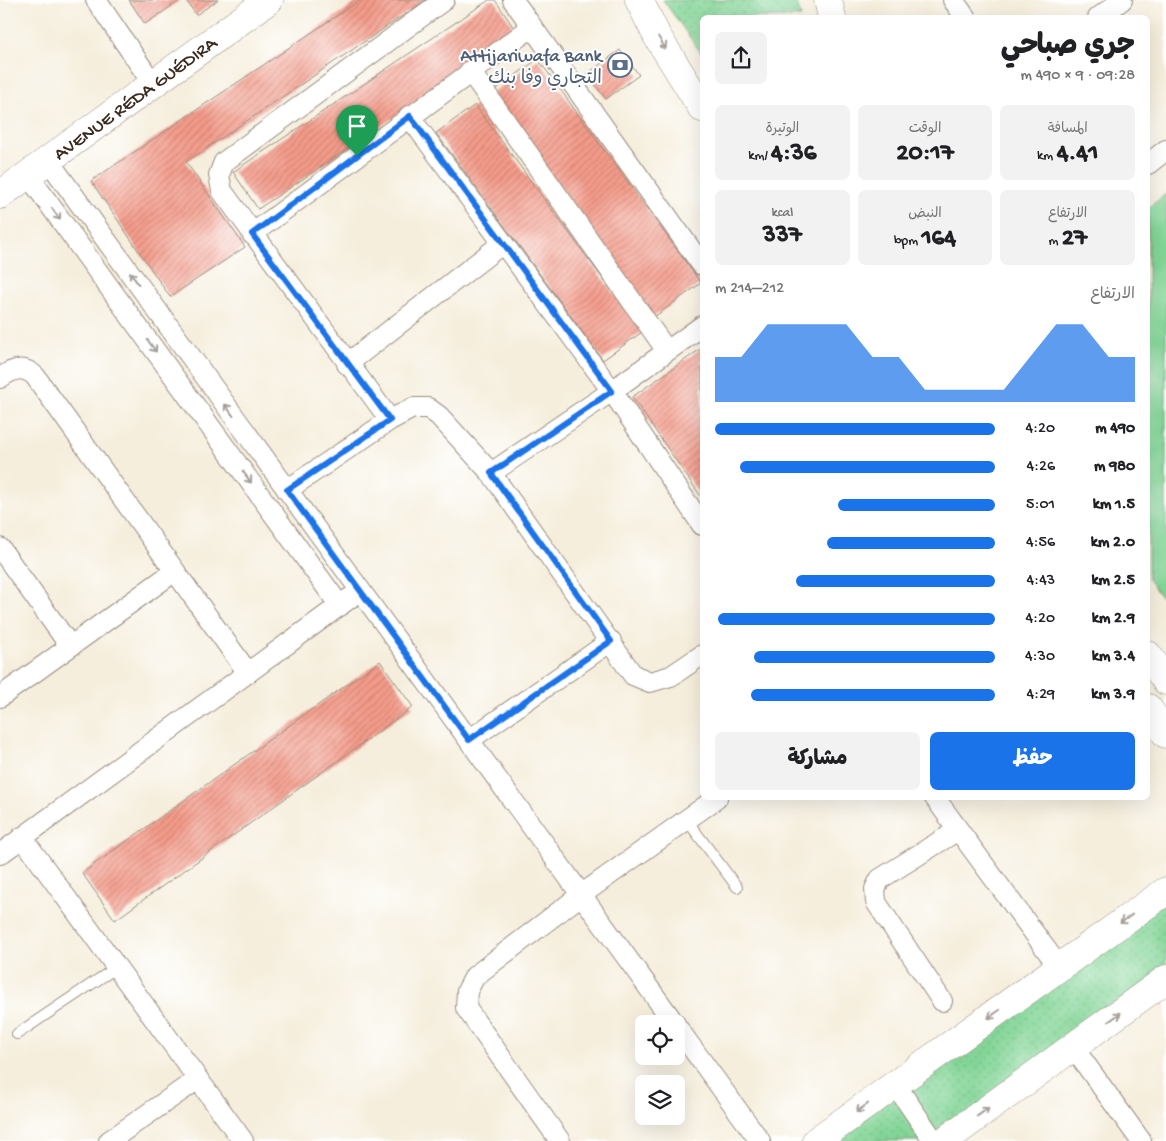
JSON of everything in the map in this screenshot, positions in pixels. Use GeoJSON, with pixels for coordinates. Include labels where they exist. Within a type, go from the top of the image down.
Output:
{"type":"FeatureCollection","features":[{"type":"Feature","properties":{"kind":"street"},"geometry":{"type":"LineString","coordinates":[[96,0],[153,84]]}},
{"type":"Feature","properties":{"kind":"street","name":"AVENUE RÉDA GUÉDIRA"},"geometry":{"type":"LineString","coordinates":[[0,195],[269,0]]}},
{"type":"Feature","properties":{"kind":"street"},"geometry":{"type":"LineString","coordinates":[[390,420],[252,234],[222,191],[219,175],[224,162],[444,0]]}},
{"type":"Feature","properties":{"kind":"street"},"geometry":{"type":"LineString","coordinates":[[513,0],[700,262]]}},
{"type":"Feature","properties":{"kind":"street"},"geometry":{"type":"LineString","coordinates":[[639,0],[657,36],[700,105]]}},
{"type":"Feature","properties":{"kind":"street"},"geometry":{"type":"LineString","coordinates":[[828,0],[831,15]]}},
{"type":"Feature","properties":{"kind":"street"},"geometry":{"type":"LineString","coordinates":[[953,0],[964,15]]}},
{"type":"Feature","properties":{"kind":"street"},"geometry":{"type":"LineString","coordinates":[[1102,15],[1122,0]]}},
{"type":"Feature","properties":{"kind":"street"},"geometry":{"type":"LineString","coordinates":[[252,234],[532,26]]}},
{"type":"Feature","properties":{"kind":"street"},"geometry":{"type":"LineString","coordinates":[[470,71],[667,351]]}},
{"type":"Feature","properties":{"kind":"street"},"geometry":{"type":"LineString","coordinates":[[410,116],[612,391],[700,521]]}},
{"type":"Feature","properties":{"kind":"street"},"geometry":{"type":"LineString","coordinates":[[1150,162],[1166,150]]}},
{"type":"Feature","properties":{"kind":"street"},"geometry":{"type":"LineString","coordinates":[[38,167],[287,490],[669,1015]]}},
{"type":"Feature","properties":{"kind":"street"},"geometry":{"type":"LineString","coordinates":[[38,167],[340,606]]}},
{"type":"Feature","properties":{"kind":"street"},"geometry":{"type":"LineString","coordinates":[[347,364],[503,243]]}},
{"type":"Feature","properties":{"kind":"street"},"geometry":{"type":"LineString","coordinates":[[491,473],[612,391],[700,327]]}},
{"type":"Feature","properties":{"kind":"street"},"geometry":{"type":"LineString","coordinates":[[0,378],[10,371],[20,368],[28,369],[35,376],[248,673]]}},
{"type":"Feature","properties":{"kind":"street"},"geometry":{"type":"LineString","coordinates":[[287,490],[390,420],[413,408],[428,408],[439,416],[491,473],[611,641],[633,675],[650,682],[671,676],[700,656]]}},
{"type":"Feature","properties":{"kind":"street"},"geometry":{"type":"LineString","coordinates":[[0,548],[70,646]]}},
{"type":"Feature","properties":{"kind":"street"},"geometry":{"type":"LineString","coordinates":[[0,697],[175,571]]}},
{"type":"Feature","properties":{"kind":"street"},"geometry":{"type":"LineString","coordinates":[[0,854],[360,591]]}},
{"type":"Feature","properties":{"kind":"street"},"geometry":{"type":"LineString","coordinates":[[469,740],[611,641]]}},
{"type":"Feature","properties":{"kind":"street"},"geometry":{"type":"LineString","coordinates":[[1150,658],[1166,680]]}},
{"type":"Feature","properties":{"kind":"street"},"geometry":{"type":"LineString","coordinates":[[1150,711],[1166,734]]}},
{"type":"Feature","properties":{"kind":"street"},"geometry":{"type":"LineString","coordinates":[[560,1141],[466,1008],[467,991],[475,976],[581,894],[714,800]]}},
{"type":"Feature","properties":{"kind":"street"},"geometry":{"type":"LineString","coordinates":[[936,800],[1060,967]]}},
{"type":"Feature","properties":{"kind":"street"},"geometry":{"type":"LineString","coordinates":[[942,1001],[876,902],[875,890],[880,879],[958,830]]}},
{"type":"Feature","properties":{"kind":"street"},"geometry":{"type":"LineString","coordinates":[[22,837],[244,1141]]}},
{"type":"Feature","properties":{"kind":"street"},"geometry":{"type":"LineString","coordinates":[[816,1141],[1166,891]]}},
{"type":"Feature","properties":{"kind":"street"},"geometry":{"type":"LineString","coordinates":[[944,1141],[1166,979]]}},
{"type":"Feature","properties":{"kind":"street"},"geometry":{"type":"LineString","coordinates":[[685,1037],[760,1141]]}},
{"type":"Feature","properties":{"kind":"street"},"geometry":{"type":"LineString","coordinates":[[1073,1047],[1141,1141]]}},
{"type":"Feature","properties":{"kind":"street"},"geometry":{"type":"LineString","coordinates":[[109,1141],[198,1079]]}},
{"type":"Feature","properties":{"kind":"street"},"geometry":{"type":"LineString","coordinates":[[895,1084],[934,1141]]}},
{"type":"Feature","properties":{"kind":"lane"},"geometry":{"type":"LineString","coordinates":[[686,819],[737,888]]}},
{"type":"Feature","properties":{"kind":"lane"},"geometry":{"type":"LineString","coordinates":[[17,1034],[117,967]]}},
{"type":"Feature","properties":{"kind":"green space"},"geometry":{"type":"Polygon","coordinates":[[[663,0],[796,0],[800,15],[700,15],[700,51],[663,0]]]}},
{"type":"Feature","properties":{"kind":"green space"},"geometry":{"type":"Polygon","coordinates":[[[1166,194],[1166,604],[1150,582],[1150,206],[1166,194]]]}},
{"type":"Feature","properties":{"kind":"green space"},"geometry":{"type":"Polygon","coordinates":[[[1166,891],[1166,979],[944,1141],[816,1141],[1166,891]]]}},
{"type":"Feature","properties":{"kind":"building"},"geometry":{"type":"Polygon","coordinates":[[[129,0],[181,0],[145,24],[129,0]]]}},
{"type":"Feature","properties":{"kind":"building"},"geometry":{"type":"Polygon","coordinates":[[[186,0],[218,0],[196,15],[186,0]]]}},
{"type":"Feature","properties":{"kind":"building"},"geometry":{"type":"Polygon","coordinates":[[[360,0],[426,0],[186,162],[245,247],[170,297],[91,181],[360,0]]]}},
{"type":"Feature","properties":{"kind":"building"},"geometry":{"type":"Polygon","coordinates":[[[489,0],[495,0],[518,34],[258,209],[233,172],[489,0]]]}},
{"type":"Feature","properties":{"kind":"building"},"geometry":{"type":"Polygon","coordinates":[[[620,50],[639,75],[606,99],[587,74],[620,50]]]}},
{"type":"Feature","properties":{"kind":"building"},"geometry":{"type":"Polygon","coordinates":[[[538,59],[700,284],[654,317],[491,93],[538,59]]]}},
{"type":"Feature","properties":{"kind":"building"},"geometry":{"type":"Polygon","coordinates":[[[475,105],[642,332],[603,360],[436,133],[475,105]]]}},
{"type":"Feature","properties":{"kind":"building"},"geometry":{"type":"Polygon","coordinates":[[[700,349],[700,495],[632,397],[700,349]]]}},
{"type":"Feature","properties":{"kind":"building"},"geometry":{"type":"Polygon","coordinates":[[[380,661],[413,707],[115,920],[82,873],[380,661]]]}},
{"type":"Feature","properties":{"kind":"place","name":"Attijariwafa Bank التجاري وفا بنك"},"geometry":{"type":"Point","coordinates":[620,65]}},
{"type":"Feature","properties":{"kind":"route"},"geometry":{"type":"LineString","coordinates":[[410,116],[612,391],[491,473],[611,641],[469,740],[287,490],[390,420],[252,234],[357,156],[410,116]]}}]}
